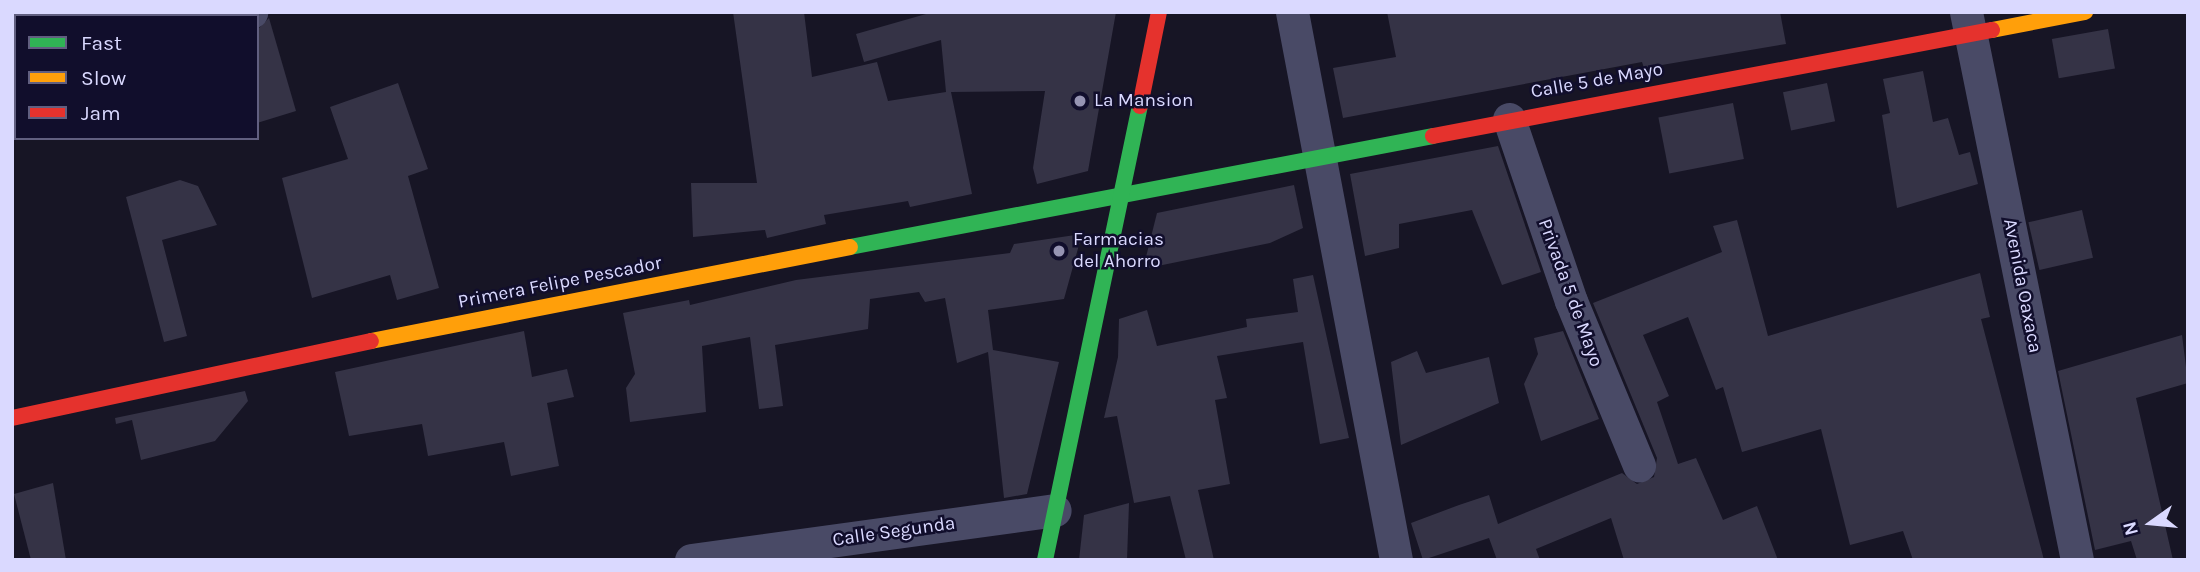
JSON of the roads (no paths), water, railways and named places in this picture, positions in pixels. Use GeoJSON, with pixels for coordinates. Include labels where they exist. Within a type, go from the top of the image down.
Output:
{"type":"FeatureCollection","features":[{"type":"Feature","properties":{"kind":"street"},"geometry":{"type":"LineString","coordinates":[[1045,560],[1117,193],[1159,12]]}},
{"type":"Feature","properties":{"kind":"street"},"geometry":{"type":"LineString","coordinates":[[1292,12],[1316,155],[1396,560]]}},
{"type":"Feature","properties":{"kind":"street","name":"Calle 5 de Mayo"},"geometry":{"type":"LineString","coordinates":[[1117,193],[1509,119],[1969,23],[2085,12]]}},
{"type":"Feature","properties":{"kind":"street","name":"Avenida Oaxaca"},"geometry":{"type":"LineString","coordinates":[[1969,23],[2077,560]]}},
{"type":"Feature","properties":{"kind":"street","name":"Privada 5 de Mayo"},"geometry":{"type":"LineString","coordinates":[[1509,119],[1571,301],[1639,465]]}},
{"type":"Feature","properties":{"kind":"street","name":"Primera Felipe Pescador"},"geometry":{"type":"LineString","coordinates":[[12,418],[499,314],[850,251],[1117,193]]}},
{"type":"Feature","properties":{"kind":"street","name":"Calle Segunda"},"geometry":{"type":"LineString","coordinates":[[691,560],[1055,510]]}},
{"type":"Feature","properties":{"kind":"place","name":"La Mansion"},"geometry":{"type":"Point","coordinates":[1080,101]}},
{"type":"Feature","properties":{"kind":"place","name":"Farmacias del Ahorro"},"geometry":{"type":"Point","coordinates":[1059,251]}}]}
